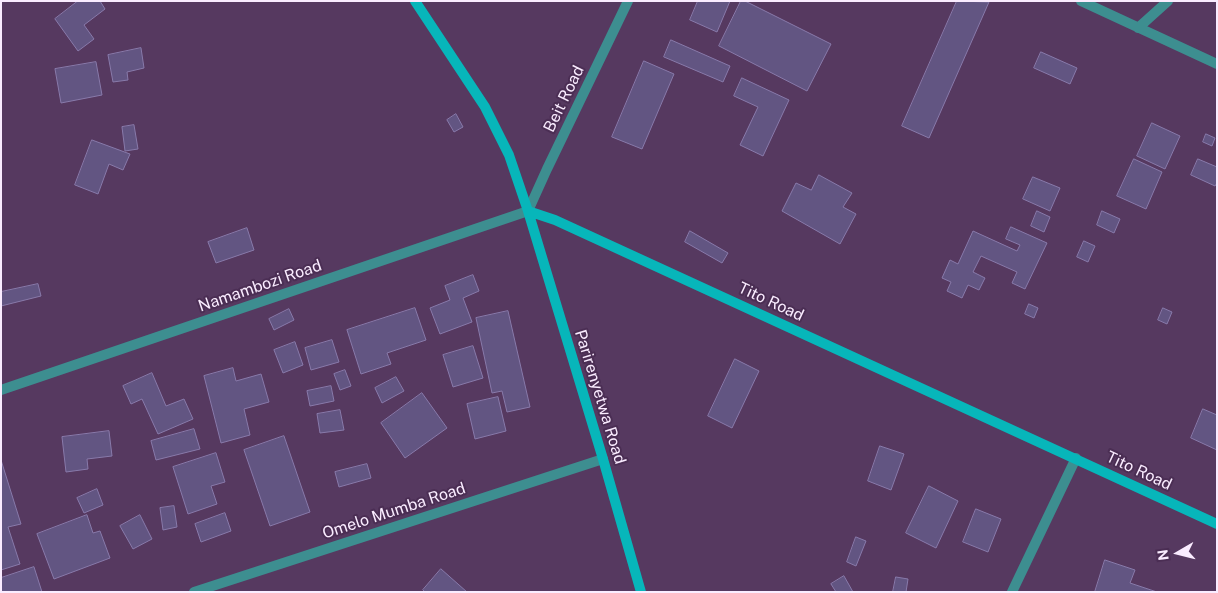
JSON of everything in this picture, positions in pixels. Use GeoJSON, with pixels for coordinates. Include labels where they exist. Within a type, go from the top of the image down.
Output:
{"type":"FeatureCollection","features":[{"type":"Feature","properties":{"kind":"street"},"geometry":{"type":"LineString","coordinates":[[415,1],[485,107],[510,156],[528,211]]}},
{"type":"Feature","properties":{"kind":"street","name":"Beit Road"},"geometry":{"type":"LineString","coordinates":[[528,211],[628,1]]}},
{"type":"Feature","properties":{"kind":"street"},"geometry":{"type":"LineString","coordinates":[[1081,1],[1217,64]]}},
{"type":"Feature","properties":{"kind":"street"},"geometry":{"type":"LineString","coordinates":[[1138,28],[1168,1]]}},
{"type":"Feature","properties":{"kind":"street","name":"Namambozi Road"},"geometry":{"type":"LineString","coordinates":[[1,390],[528,211]]}},
{"type":"Feature","properties":{"kind":"street","name":"Tito Road"},"geometry":{"type":"LineString","coordinates":[[528,211],[564,224],[1217,524]]}},
{"type":"Feature","properties":{"kind":"street","name":"Parirenyetwa Road"},"geometry":{"type":"LineString","coordinates":[[528,211],[641,592]]}},
{"type":"Feature","properties":{"kind":"street"},"geometry":{"type":"LineString","coordinates":[[1012,592],[1076,458]]}},
{"type":"Feature","properties":{"kind":"street","name":"Omelo Mumba Road"},"geometry":{"type":"LineString","coordinates":[[194,592],[603,459]]}},
{"type":"Feature","properties":{"kind":"building"},"geometry":{"type":"Polygon","coordinates":[[[78,1],[100,1],[105,9],[84,25],[94,39],[78,51],[55,19],[78,1]]]}},
{"type":"Feature","properties":{"kind":"building"},"geometry":{"type":"Polygon","coordinates":[[[698,1],[730,1],[717,32],[690,20],[698,1]]]}},
{"type":"Feature","properties":{"kind":"building"},"geometry":{"type":"Polygon","coordinates":[[[741,1],[745,1],[831,44],[807,91],[719,46],[741,1]]]}},
{"type":"Feature","properties":{"kind":"building"},"geometry":{"type":"Polygon","coordinates":[[[957,1],[989,2],[929,138],[902,126],[957,1]]]}},
{"type":"Feature","properties":{"kind":"building"},"geometry":{"type":"Polygon","coordinates":[[[671,40],[730,66],[723,82],[664,57],[671,40]]]}},
{"type":"Feature","properties":{"kind":"building"},"geometry":{"type":"Polygon","coordinates":[[[141,48],[144,68],[127,72],[128,80],[113,82],[108,55],[141,48]]]}},
{"type":"Feature","properties":{"kind":"building"},"geometry":{"type":"Polygon","coordinates":[[[1041,52],[1077,68],[1070,84],[1034,68],[1041,52]]]}},
{"type":"Feature","properties":{"kind":"building"},"geometry":{"type":"Polygon","coordinates":[[[644,61],[674,74],[642,149],[612,137],[644,61]]]}},
{"type":"Feature","properties":{"kind":"building"},"geometry":{"type":"Polygon","coordinates":[[[96,62],[102,95],[61,103],[55,69],[96,62]]]}},
{"type":"Feature","properties":{"kind":"building"},"geometry":{"type":"Polygon","coordinates":[[[742,78],[789,100],[763,156],[740,145],[758,107],[734,96],[742,78]]]}},
{"type":"Feature","properties":{"kind":"building"},"geometry":{"type":"Polygon","coordinates":[[[456,114],[463,127],[454,132],[447,120],[456,114]]]}},
{"type":"Feature","properties":{"kind":"building"},"geometry":{"type":"Polygon","coordinates":[[[1152,123],[1180,136],[1165,169],[1137,156],[1152,123]]]}},
{"type":"Feature","properties":{"kind":"building"},"geometry":{"type":"Polygon","coordinates":[[[134,125],[138,149],[125,151],[122,127],[134,125]]]}},
{"type":"Feature","properties":{"kind":"building"},"geometry":{"type":"Polygon","coordinates":[[[1206,134],[1215,138],[1212,146],[1203,142],[1206,134]]]}},
{"type":"Feature","properties":{"kind":"building"},"geometry":{"type":"Polygon","coordinates":[[[92,140],[130,154],[123,170],[109,164],[98,194],[75,185],[92,140]]]}},
{"type":"Feature","properties":{"kind":"building"},"geometry":{"type":"Polygon","coordinates":[[[1134,159],[1162,172],[1146,209],[1117,196],[1134,159]]]}},
{"type":"Feature","properties":{"kind":"building"},"geometry":{"type":"Polygon","coordinates":[[[1198,159],[1217,167],[1217,183],[1215,186],[1191,175],[1198,159]]]}},
{"type":"Feature","properties":{"kind":"building"},"geometry":{"type":"Polygon","coordinates":[[[819,175],[852,193],[843,207],[856,214],[840,244],[782,211],[796,183],[811,190],[819,175]]]}},
{"type":"Feature","properties":{"kind":"building"},"geometry":{"type":"Polygon","coordinates":[[[1033,177],[1060,188],[1050,211],[1023,199],[1033,177]]]}},
{"type":"Feature","properties":{"kind":"building"},"geometry":{"type":"Polygon","coordinates":[[[1037,211],[1050,217],[1044,232],[1031,226],[1037,211]]]}},
{"type":"Feature","properties":{"kind":"building"},"geometry":{"type":"Polygon","coordinates":[[[1102,211],[1120,219],[1114,233],[1097,225],[1102,211]]]}},
{"type":"Feature","properties":{"kind":"building"},"geometry":{"type":"Polygon","coordinates":[[[1011,227],[1047,243],[1025,289],[1012,283],[1017,272],[981,256],[973,272],[985,278],[979,290],[968,285],[962,298],[947,291],[951,282],[942,278],[950,260],[958,264],[973,231],[1017,251],[1020,245],[1006,239],[1011,227]]]}},
{"type":"Feature","properties":{"kind":"building"},"geometry":{"type":"Polygon","coordinates":[[[247,228],[254,250],[216,263],[208,242],[247,228]]]}},
{"type":"Feature","properties":{"kind":"building"},"geometry":{"type":"Polygon","coordinates":[[[690,231],[728,253],[722,263],[685,242],[690,231]]]}},
{"type":"Feature","properties":{"kind":"building"},"geometry":{"type":"Polygon","coordinates":[[[1084,241],[1095,246],[1088,262],[1077,257],[1084,241]]]}},
{"type":"Feature","properties":{"kind":"building"},"geometry":{"type":"Polygon","coordinates":[[[473,275],[479,291],[463,298],[472,322],[440,334],[430,308],[450,300],[445,286],[473,275]]]}},
{"type":"Feature","properties":{"kind":"building"},"geometry":{"type":"Polygon","coordinates":[[[38,284],[41,296],[1,306],[1,292],[38,284]]]}},
{"type":"Feature","properties":{"kind":"building"},"geometry":{"type":"Polygon","coordinates":[[[1029,304],[1038,308],[1034,318],[1025,314],[1029,304]]]}},
{"type":"Feature","properties":{"kind":"building"},"geometry":{"type":"Polygon","coordinates":[[[415,308],[426,340],[387,353],[391,364],[361,374],[347,330],[415,308]]]}},
{"type":"Feature","properties":{"kind":"building"},"geometry":{"type":"Polygon","coordinates":[[[1163,308],[1172,312],[1167,324],[1158,320],[1163,308]]]}},
{"type":"Feature","properties":{"kind":"building"},"geometry":{"type":"Polygon","coordinates":[[[289,309],[294,320],[274,330],[269,319],[289,309]]]}},
{"type":"Feature","properties":{"kind":"building"},"geometry":{"type":"Polygon","coordinates":[[[508,311],[530,407],[507,412],[502,391],[492,393],[476,318],[508,311]]]}},
{"type":"Feature","properties":{"kind":"building"},"geometry":{"type":"Polygon","coordinates":[[[332,340],[339,362],[311,370],[305,348],[332,340]]]}},
{"type":"Feature","properties":{"kind":"building"},"geometry":{"type":"Polygon","coordinates":[[[295,342],[303,365],[283,373],[274,350],[295,342]]]}},
{"type":"Feature","properties":{"kind":"building"},"geometry":{"type":"Polygon","coordinates":[[[473,346],[483,378],[453,387],[443,355],[473,346]]]}},
{"type":"Feature","properties":{"kind":"building"},"geometry":{"type":"Polygon","coordinates":[[[735,359],[759,371],[732,428],[708,416],[735,359]]]}},
{"type":"Feature","properties":{"kind":"building"},"geometry":{"type":"Polygon","coordinates":[[[233,368],[236,381],[261,374],[269,402],[244,409],[250,435],[221,443],[204,376],[233,368]]]}},
{"type":"Feature","properties":{"kind":"building"},"geometry":{"type":"Polygon","coordinates":[[[345,370],[351,386],[340,390],[334,374],[345,370]]]}},
{"type":"Feature","properties":{"kind":"building"},"geometry":{"type":"Polygon","coordinates":[[[152,373],[166,406],[184,399],[193,419],[158,434],[142,399],[131,404],[123,386],[152,373]]]}},
{"type":"Feature","properties":{"kind":"building"},"geometry":{"type":"Polygon","coordinates":[[[396,377],[404,391],[382,403],[375,388],[396,377]]]}},
{"type":"Feature","properties":{"kind":"building"},"geometry":{"type":"Polygon","coordinates":[[[331,386],[334,401],[310,406],[307,391],[331,386]]]}},
{"type":"Feature","properties":{"kind":"building"},"geometry":{"type":"Polygon","coordinates":[[[422,393],[447,428],[405,458],[381,423],[422,393]]]}},
{"type":"Feature","properties":{"kind":"building"},"geometry":{"type":"Polygon","coordinates":[[[498,397],[506,431],[475,439],[467,404],[498,397]]]}},
{"type":"Feature","properties":{"kind":"building"},"geometry":{"type":"Polygon","coordinates":[[[1203,409],[1217,415],[1217,450],[1191,438],[1203,409]]]}},
{"type":"Feature","properties":{"kind":"building"},"geometry":{"type":"Polygon","coordinates":[[[340,410],[344,430],[320,433],[317,414],[340,410]]]}},
{"type":"Feature","properties":{"kind":"building"},"geometry":{"type":"Polygon","coordinates":[[[194,429],[200,449],[156,460],[151,441],[194,429]]]}},
{"type":"Feature","properties":{"kind":"building"},"geometry":{"type":"Polygon","coordinates":[[[109,431],[112,456],[87,459],[88,469],[66,472],[62,437],[109,431]]]}},
{"type":"Feature","properties":{"kind":"building"},"geometry":{"type":"Polygon","coordinates":[[[284,436],[310,512],[270,526],[244,450],[284,436]]]}},
{"type":"Feature","properties":{"kind":"building"},"geometry":{"type":"Polygon","coordinates":[[[880,446],[904,454],[891,490],[868,481],[880,446]]]}},
{"type":"Feature","properties":{"kind":"building"},"geometry":{"type":"Polygon","coordinates":[[[216,453],[225,482],[211,486],[217,504],[188,514],[173,467],[216,453]]]}},
{"type":"Feature","properties":{"kind":"building"},"geometry":{"type":"Polygon","coordinates":[[[1,460],[21,524],[8,527],[20,564],[1,570],[1,460]]]}},
{"type":"Feature","properties":{"kind":"building"},"geometry":{"type":"Polygon","coordinates":[[[367,464],[371,478],[339,487],[335,472],[367,464]]]}},
{"type":"Feature","properties":{"kind":"building"},"geometry":{"type":"Polygon","coordinates":[[[929,486],[958,501],[936,548],[906,533],[929,486]]]}},
{"type":"Feature","properties":{"kind":"building"},"geometry":{"type":"Polygon","coordinates":[[[97,489],[103,505],[84,513],[77,498],[97,489]]]}},
{"type":"Feature","properties":{"kind":"building"},"geometry":{"type":"Polygon","coordinates":[[[174,506],[177,527],[163,530],[160,508],[174,506]]]}},
{"type":"Feature","properties":{"kind":"building"},"geometry":{"type":"Polygon","coordinates":[[[976,509],[1001,519],[988,552],[963,542],[976,509]]]}},
{"type":"Feature","properties":{"kind":"building"},"geometry":{"type":"Polygon","coordinates":[[[225,513],[231,531],[201,542],[195,524],[225,513]]]}},
{"type":"Feature","properties":{"kind":"building"},"geometry":{"type":"Polygon","coordinates":[[[87,515],[93,533],[100,531],[110,558],[54,579],[37,534],[87,515]]]}},
{"type":"Feature","properties":{"kind":"building"},"geometry":{"type":"Polygon","coordinates":[[[140,515],[152,539],[133,549],[120,526],[140,515]]]}},
{"type":"Feature","properties":{"kind":"building"},"geometry":{"type":"Polygon","coordinates":[[[856,537],[866,541],[856,566],[847,562],[856,537]]]}},
{"type":"Feature","properties":{"kind":"building"},"geometry":{"type":"Polygon","coordinates":[[[1105,560],[1135,570],[1130,583],[1157,592],[1095,592],[1105,560]]]}},
{"type":"Feature","properties":{"kind":"building"},"geometry":{"type":"Polygon","coordinates":[[[34,567],[42,592],[1,592],[1,578],[34,567]]]}},
{"type":"Feature","properties":{"kind":"building"},"geometry":{"type":"Polygon","coordinates":[[[441,569],[467,592],[425,592],[423,590],[441,569]]]}},
{"type":"Feature","properties":{"kind":"building"},"geometry":{"type":"Polygon","coordinates":[[[844,576],[853,592],[836,592],[831,584],[844,576]]]}},
{"type":"Feature","properties":{"kind":"building"},"geometry":{"type":"Polygon","coordinates":[[[896,577],[908,579],[906,592],[893,592],[896,577]]]}}]}
